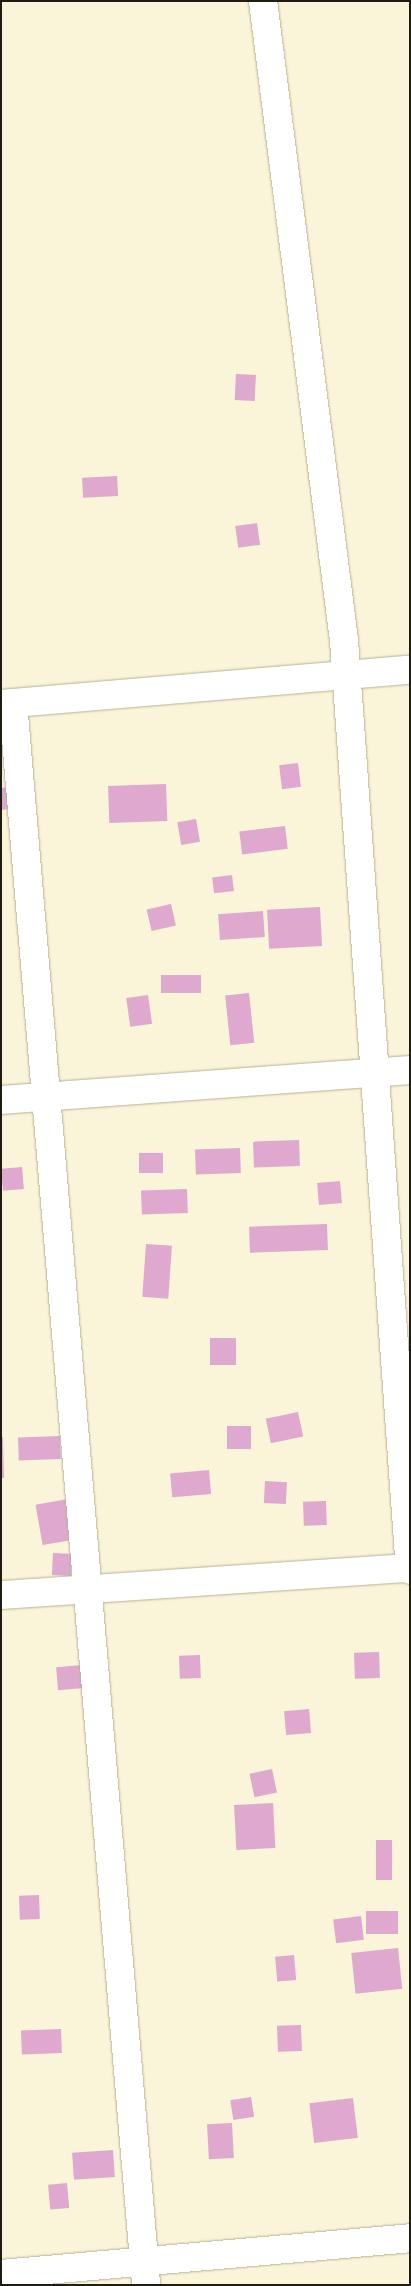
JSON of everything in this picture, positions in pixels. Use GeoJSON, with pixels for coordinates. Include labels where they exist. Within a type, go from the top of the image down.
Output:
{"type":"FeatureCollection","features":[{"type":"Feature","properties":{"kind":"street"},"geometry":{"type":"LineString","coordinates":[[1,1595],[410,1569],[406,1455],[374,1072],[346,675],[263,1]]}},
{"type":"Feature","properties":{"kind":"street"},"geometry":{"type":"LineString","coordinates":[[145,2273],[46,1097],[7,703],[410,670]]}},
{"type":"Feature","properties":{"kind":"street"},"geometry":{"type":"LineString","coordinates":[[1,1100],[410,1070]]}},
{"type":"Feature","properties":{"kind":"street"},"geometry":{"type":"LineString","coordinates":[[1,2274],[145,2273],[410,2238]]}},
{"type":"Feature","properties":{"kind":"building"},"geometry":{"type":"Polygon","coordinates":[[[236,374],[256,375],[255,401],[235,400],[236,374]]]}},
{"type":"Feature","properties":{"kind":"building"},"geometry":{"type":"Polygon","coordinates":[[[117,476],[118,496],[83,498],[82,478],[117,476]]]}},
{"type":"Feature","properties":{"kind":"building"},"geometry":{"type":"Polygon","coordinates":[[[257,523],[260,545],[238,548],[235,526],[257,523]]]}},
{"type":"Feature","properties":{"kind":"building"},"geometry":{"type":"Polygon","coordinates":[[[298,763],[301,787],[282,789],[279,765],[298,763]]]}},
{"type":"Feature","properties":{"kind":"building"},"geometry":{"type":"Polygon","coordinates":[[[166,784],[167,821],[109,823],[108,786],[166,784]]]}},
{"type":"Feature","properties":{"kind":"building"},"geometry":{"type":"Polygon","coordinates":[[[8,787],[10,809],[1,810],[1,788],[8,787]]]}},
{"type":"Feature","properties":{"kind":"building"},"geometry":{"type":"Polygon","coordinates":[[[196,819],[200,842],[181,845],[177,822],[196,819]]]}},
{"type":"Feature","properties":{"kind":"building"},"geometry":{"type":"Polygon","coordinates":[[[285,826],[288,849],[242,854],[239,832],[285,826]]]}},
{"type":"Feature","properties":{"kind":"building"},"geometry":{"type":"Polygon","coordinates":[[[232,875],[234,891],[214,893],[212,877],[232,875]]]}},
{"type":"Feature","properties":{"kind":"building"},"geometry":{"type":"Polygon","coordinates":[[[171,904],[176,925],[152,931],[147,910],[171,904]]]}},
{"type":"Feature","properties":{"kind":"building"},"geometry":{"type":"Polygon","coordinates":[[[320,907],[322,946],[269,949],[267,910],[320,907]]]}},
{"type":"Feature","properties":{"kind":"building"},"geometry":{"type":"Polygon","coordinates":[[[263,911],[265,937],[220,940],[218,914],[263,911]]]}},
{"type":"Feature","properties":{"kind":"building"},"geometry":{"type":"Polygon","coordinates":[[[161,975],[201,975],[201,993],[161,993],[161,975]]]}},
{"type":"Feature","properties":{"kind":"building"},"geometry":{"type":"Polygon","coordinates":[[[249,993],[254,1043],[230,1045],[225,996],[249,993]]]}},
{"type":"Feature","properties":{"kind":"building"},"geometry":{"type":"Polygon","coordinates":[[[148,995],[152,1024],[130,1027],[126,998],[148,995]]]}},
{"type":"Feature","properties":{"kind":"building"},"geometry":{"type":"Polygon","coordinates":[[[299,1140],[300,1166],[254,1168],[253,1142],[299,1140]]]}},
{"type":"Feature","properties":{"kind":"building"},"geometry":{"type":"Polygon","coordinates":[[[240,1148],[241,1173],[196,1175],[195,1150],[240,1148]]]}},
{"type":"Feature","properties":{"kind":"building"},"geometry":{"type":"Polygon","coordinates":[[[139,1153],[163,1153],[163,1173],[139,1173],[139,1153]]]}},
{"type":"Feature","properties":{"kind":"building"},"geometry":{"type":"Polygon","coordinates":[[[22,1167],[24,1189],[3,1191],[1,1169],[22,1167]]]}},
{"type":"Feature","properties":{"kind":"building"},"geometry":{"type":"Polygon","coordinates":[[[340,1181],[342,1203],[319,1205],[317,1183],[340,1181]]]}},
{"type":"Feature","properties":{"kind":"building"},"geometry":{"type":"Polygon","coordinates":[[[187,1189],[188,1213],[142,1215],[141,1191],[187,1189]]]}},
{"type":"Feature","properties":{"kind":"building"},"geometry":{"type":"Polygon","coordinates":[[[327,1224],[328,1250],[250,1253],[249,1227],[327,1224]]]}},
{"type":"Feature","properties":{"kind":"building"},"geometry":{"type":"Polygon","coordinates":[[[146,1244],[172,1246],[168,1299],[142,1297],[146,1244]]]}},
{"type":"Feature","properties":{"kind":"building"},"geometry":{"type":"Polygon","coordinates":[[[210,1338],[236,1338],[236,1365],[210,1365],[210,1338]]]}},
{"type":"Feature","properties":{"kind":"building"},"geometry":{"type":"Polygon","coordinates":[[[298,1412],[303,1436],[271,1443],[266,1419],[298,1412]]]}},
{"type":"Feature","properties":{"kind":"building"},"geometry":{"type":"Polygon","coordinates":[[[227,1426],[251,1426],[251,1449],[227,1449],[227,1426]]]}},
{"type":"Feature","properties":{"kind":"building"},"geometry":{"type":"Polygon","coordinates":[[[60,1436],[61,1459],[19,1460],[18,1437],[60,1436]]]}},
{"type":"Feature","properties":{"kind":"building"},"geometry":{"type":"Polygon","coordinates":[[[1,1437],[3,1437],[4,1478],[1,1478],[1,1437]]]}},
{"type":"Feature","properties":{"kind":"building"},"geometry":{"type":"Polygon","coordinates":[[[209,1470],[211,1494],[172,1497],[170,1473],[209,1470]]]}},
{"type":"Feature","properties":{"kind":"building"},"geometry":{"type":"Polygon","coordinates":[[[265,1481],[287,1482],[286,1504],[264,1503],[265,1481]]]}},
{"type":"Feature","properties":{"kind":"building"},"geometry":{"type":"Polygon","coordinates":[[[68,1499],[75,1539],[43,1545],[36,1505],[68,1499]]]}},
{"type":"Feature","properties":{"kind":"building"},"geometry":{"type":"Polygon","coordinates":[[[326,1501],[327,1525],[304,1526],[303,1502],[326,1501]]]}},
{"type":"Feature","properties":{"kind":"building"},"geometry":{"type":"Polygon","coordinates":[[[53,1553],[72,1554],[71,1576],[52,1575],[53,1553]]]}},
{"type":"Feature","properties":{"kind":"building"},"geometry":{"type":"Polygon","coordinates":[[[379,1652],[380,1678],[355,1679],[354,1653],[379,1652]]]}},
{"type":"Feature","properties":{"kind":"building"},"geometry":{"type":"Polygon","coordinates":[[[200,1655],[201,1678],[180,1679],[179,1656],[200,1655]]]}},
{"type":"Feature","properties":{"kind":"building"},"geometry":{"type":"Polygon","coordinates":[[[82,1665],[84,1688],[58,1690],[56,1667],[82,1665]]]}},
{"type":"Feature","properties":{"kind":"building"},"geometry":{"type":"Polygon","coordinates":[[[309,1709],[311,1733],[286,1735],[284,1711],[309,1709]]]}},
{"type":"Feature","properties":{"kind":"building"},"geometry":{"type":"Polygon","coordinates":[[[272,1769],[277,1792],[254,1797],[250,1774],[272,1769]]]}},
{"type":"Feature","properties":{"kind":"building"},"geometry":{"type":"Polygon","coordinates":[[[273,1803],[275,1848],[236,1850],[234,1805],[273,1803]]]}},
{"type":"Feature","properties":{"kind":"building"},"geometry":{"type":"Polygon","coordinates":[[[376,1840],[392,1840],[392,1880],[376,1880],[376,1840]]]}},
{"type":"Feature","properties":{"kind":"building"},"geometry":{"type":"Polygon","coordinates":[[[39,1895],[40,1919],[20,1920],[19,1896],[39,1895]]]}},
{"type":"Feature","properties":{"kind":"building"},"geometry":{"type":"Polygon","coordinates":[[[366,1911],[398,1911],[398,1934],[366,1934],[366,1911]]]}},
{"type":"Feature","properties":{"kind":"building"},"geometry":{"type":"Polygon","coordinates":[[[361,1916],[364,1940],[336,1943],[333,1919],[361,1916]]]}},
{"type":"Feature","properties":{"kind":"building"},"geometry":{"type":"Polygon","coordinates":[[[398,1948],[402,1989],[356,1994],[351,1953],[398,1948]]]}},
{"type":"Feature","properties":{"kind":"building"},"geometry":{"type":"Polygon","coordinates":[[[294,1955],[296,1980],[277,1982],[275,1957],[294,1955]]]}},
{"type":"Feature","properties":{"kind":"building"},"geometry":{"type":"Polygon","coordinates":[[[301,2025],[302,2051],[278,2052],[277,2026],[301,2025]]]}},
{"type":"Feature","properties":{"kind":"building"},"geometry":{"type":"Polygon","coordinates":[[[61,2029],[62,2053],[22,2054],[21,2030],[61,2029]]]}},
{"type":"Feature","properties":{"kind":"building"},"geometry":{"type":"Polygon","coordinates":[[[251,2097],[254,2117],[233,2120],[230,2100],[251,2097]]]}},
{"type":"Feature","properties":{"kind":"building"},"geometry":{"type":"Polygon","coordinates":[[[353,2098],[358,2138],[314,2143],[309,2103],[353,2098]]]}},
{"type":"Feature","properties":{"kind":"building"},"geometry":{"type":"Polygon","coordinates":[[[232,2123],[234,2158],[209,2159],[207,2124],[232,2123]]]}},
{"type":"Feature","properties":{"kind":"building"},"geometry":{"type":"Polygon","coordinates":[[[113,2150],[115,2177],[74,2180],[72,2153],[113,2150]]]}},
{"type":"Feature","properties":{"kind":"building"},"geometry":{"type":"Polygon","coordinates":[[[67,2183],[69,2208],[50,2210],[48,2185],[67,2183]]]}}]}
